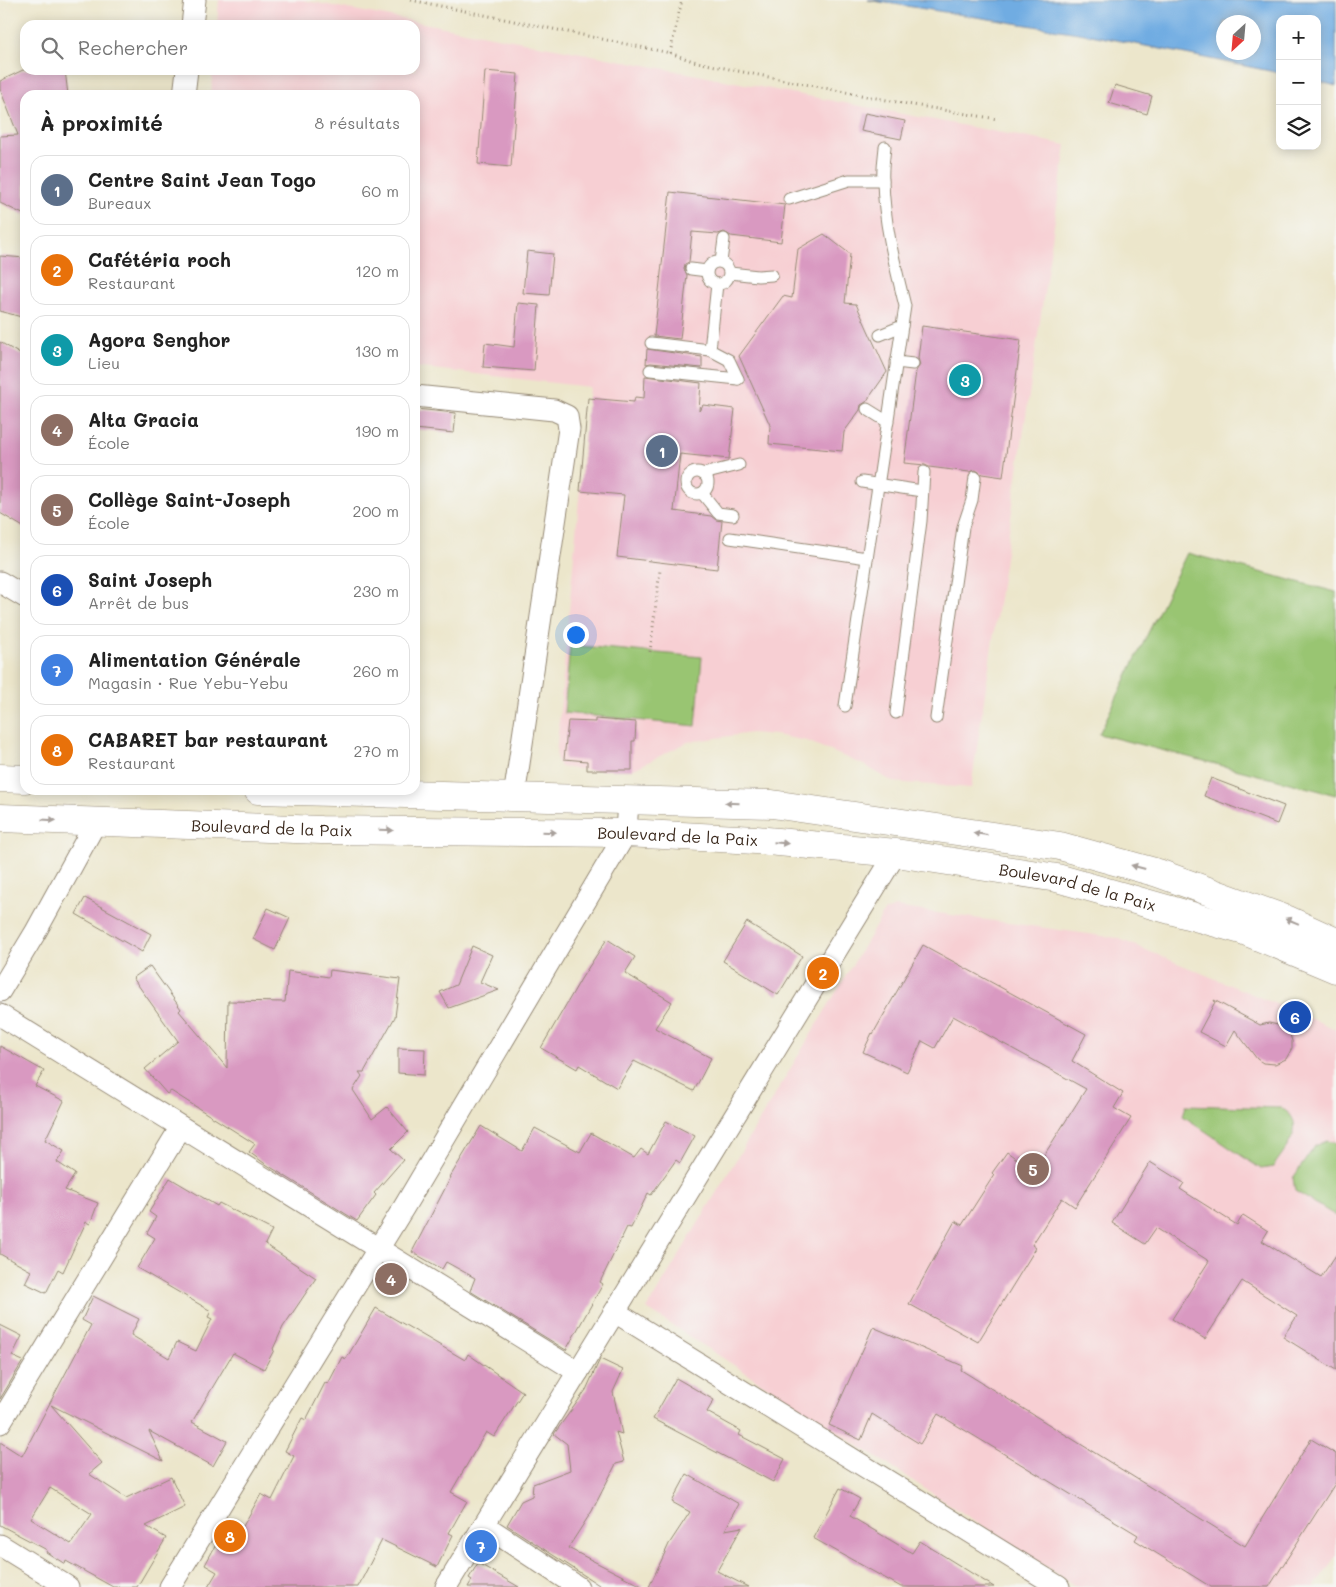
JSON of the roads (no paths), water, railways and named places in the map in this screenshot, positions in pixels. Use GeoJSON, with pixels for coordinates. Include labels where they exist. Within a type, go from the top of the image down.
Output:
{"type":"FeatureCollection","features":[{"type":"Feature","properties":{"kind":"main road"},"geometry":{"type":"LineString","coordinates":[[0,778],[20,779]]}},
{"type":"Feature","properties":{"kind":"main road","name":"Boulevard de la Paix"},"geometry":{"type":"LineString","coordinates":[[420,794],[772,804],[1060,846],[1158,873],[1288,920],[1336,942]]}},
{"type":"Feature","properties":{"kind":"main road","name":"Boulevard de la Paix"},"geometry":{"type":"LineString","coordinates":[[0,818],[320,830],[626,833],[756,840],[896,853],[1058,878],[1246,931],[1336,969]]}},
{"type":"Feature","properties":{"kind":"street"},"geometry":{"type":"LineString","coordinates":[[193,20],[195,0]]}},
{"type":"Feature","properties":{"kind":"street"},"geometry":{"type":"LineString","coordinates":[[185,90],[186,75]]}},
{"type":"Feature","properties":{"kind":"street"},"geometry":{"type":"LineString","coordinates":[[420,397],[554,410],[568,416],[569,429],[514,797]]}},
{"type":"Feature","properties":{"kind":"street"},"geometry":{"type":"LineString","coordinates":[[0,582],[20,594]]}},
{"type":"Feature","properties":{"kind":"street"},"geometry":{"type":"LineString","coordinates":[[170,1587],[378,1249],[626,833],[628,800]]}},
{"type":"Feature","properties":{"kind":"street"},"geometry":{"type":"LineString","coordinates":[[0,991],[35,933],[96,822]]}},
{"type":"Feature","properties":{"kind":"street"},"geometry":{"type":"LineString","coordinates":[[446,1587],[896,853]]}},
{"type":"Feature","properties":{"kind":"street"},"geometry":{"type":"LineString","coordinates":[[0,1015],[578,1372]]}},
{"type":"Feature","properties":{"kind":"street"},"geometry":{"type":"LineString","coordinates":[[0,1422],[181,1127]]}},
{"type":"Feature","properties":{"kind":"street"},"geometry":{"type":"LineString","coordinates":[[615,1312],[1059,1587]]}},
{"type":"Feature","properties":{"kind":"street"},"geometry":{"type":"LineString","coordinates":[[484,1524],[578,1587]]}},
{"type":"Feature","properties":{"kind":"street"},"geometry":{"type":"LineString","coordinates":[[0,1545],[68,1587]]}},
{"type":"Feature","properties":{"kind":"lane"},"geometry":{"type":"LineString","coordinates":[[845,706],[905,306],[895,268],[885,212],[882,180],[885,147]]}},
{"type":"Feature","properties":{"kind":"lane"},"geometry":{"type":"LineString","coordinates":[[789,199],[849,180],[882,180]]}},
{"type":"Feature","properties":{"kind":"lane"},"geometry":{"type":"LineString","coordinates":[[721,262],[724,239]]}},
{"type":"Feature","properties":{"kind":"lane"},"geometry":{"type":"LineString","coordinates":[[721,262],[727,266],[730,273],[726,281],[717,284],[708,279],[707,271],[712,264],[721,262]]}},
{"type":"Feature","properties":{"kind":"lane"},"geometry":{"type":"LineString","coordinates":[[691,269],[707,271]]}},
{"type":"Feature","properties":{"kind":"lane"},"geometry":{"type":"LineString","coordinates":[[730,273],[772,276]]}},
{"type":"Feature","properties":{"kind":"lane"},"geometry":{"type":"LineString","coordinates":[[710,350],[717,284]]}},
{"type":"Feature","properties":{"kind":"lane"},"geometry":{"type":"LineString","coordinates":[[880,335],[902,326]]}},
{"type":"Feature","properties":{"kind":"lane"},"geometry":{"type":"LineString","coordinates":[[650,370],[738,379],[729,360],[710,350],[652,343]]}},
{"type":"Feature","properties":{"kind":"lane"},"geometry":{"type":"LineString","coordinates":[[896,362],[913,364]]}},
{"type":"Feature","properties":{"kind":"lane"},"geometry":{"type":"LineString","coordinates":[[867,409],[888,422]]}},
{"type":"Feature","properties":{"kind":"lane"},"geometry":{"type":"LineString","coordinates":[[703,474],[738,465]]}},
{"type":"Feature","properties":{"kind":"lane"},"geometry":{"type":"LineString","coordinates":[[896,713],[921,521],[924,472]]}},
{"type":"Feature","properties":{"kind":"lane"},"geometry":{"type":"LineString","coordinates":[[693,473],[703,474],[708,480],[707,489],[702,493],[692,493],[684,482],[693,473]]}},
{"type":"Feature","properties":{"kind":"lane"},"geometry":{"type":"LineString","coordinates":[[936,718],[963,528],[972,500],[975,477]]}},
{"type":"Feature","properties":{"kind":"lane"},"geometry":{"type":"LineString","coordinates":[[862,482],[922,491]]}},
{"type":"Feature","properties":{"kind":"lane"},"geometry":{"type":"LineString","coordinates":[[702,493],[718,513],[733,515]]}},
{"type":"Feature","properties":{"kind":"lane"},"geometry":{"type":"LineString","coordinates":[[730,538],[868,558]]}},
{"type":"Feature","properties":{"kind":"water"},"geometry":{"type":"Polygon","coordinates":[[[868,0],[1336,0],[1336,86],[1321,82],[1321,15],[1276,15],[1276,72],[1091,35],[868,0]]]}},
{"type":"Feature","properties":{"kind":"place","name":"Agora Senghor"},"geometry":{"type":"Point","coordinates":[965,380]}},
{"type":"Feature","properties":{"kind":"place","name":"Centre Saint Jean Togo"},"geometry":{"type":"Point","coordinates":[662,451]}},
{"type":"Feature","properties":{"kind":"place","name":"Cafétéria roch"},"geometry":{"type":"Point","coordinates":[823,973]}},
{"type":"Feature","properties":{"kind":"place","name":"Saint Joseph"},"geometry":{"type":"Point","coordinates":[1295,1017]}},
{"type":"Feature","properties":{"kind":"place","name":"Collège Saint-Joseph"},"geometry":{"type":"Point","coordinates":[1033,1169]}},
{"type":"Feature","properties":{"kind":"place","name":"Alta Gracia"},"geometry":{"type":"Point","coordinates":[391,1279]}},
{"type":"Feature","properties":{"kind":"place","name":"CABARET bar restaurant"},"geometry":{"type":"Point","coordinates":[230,1536]}},
{"type":"Feature","properties":{"kind":"place","name":"Alimentation Générale"},"geometry":{"type":"Point","coordinates":[481,1546]}}]}
